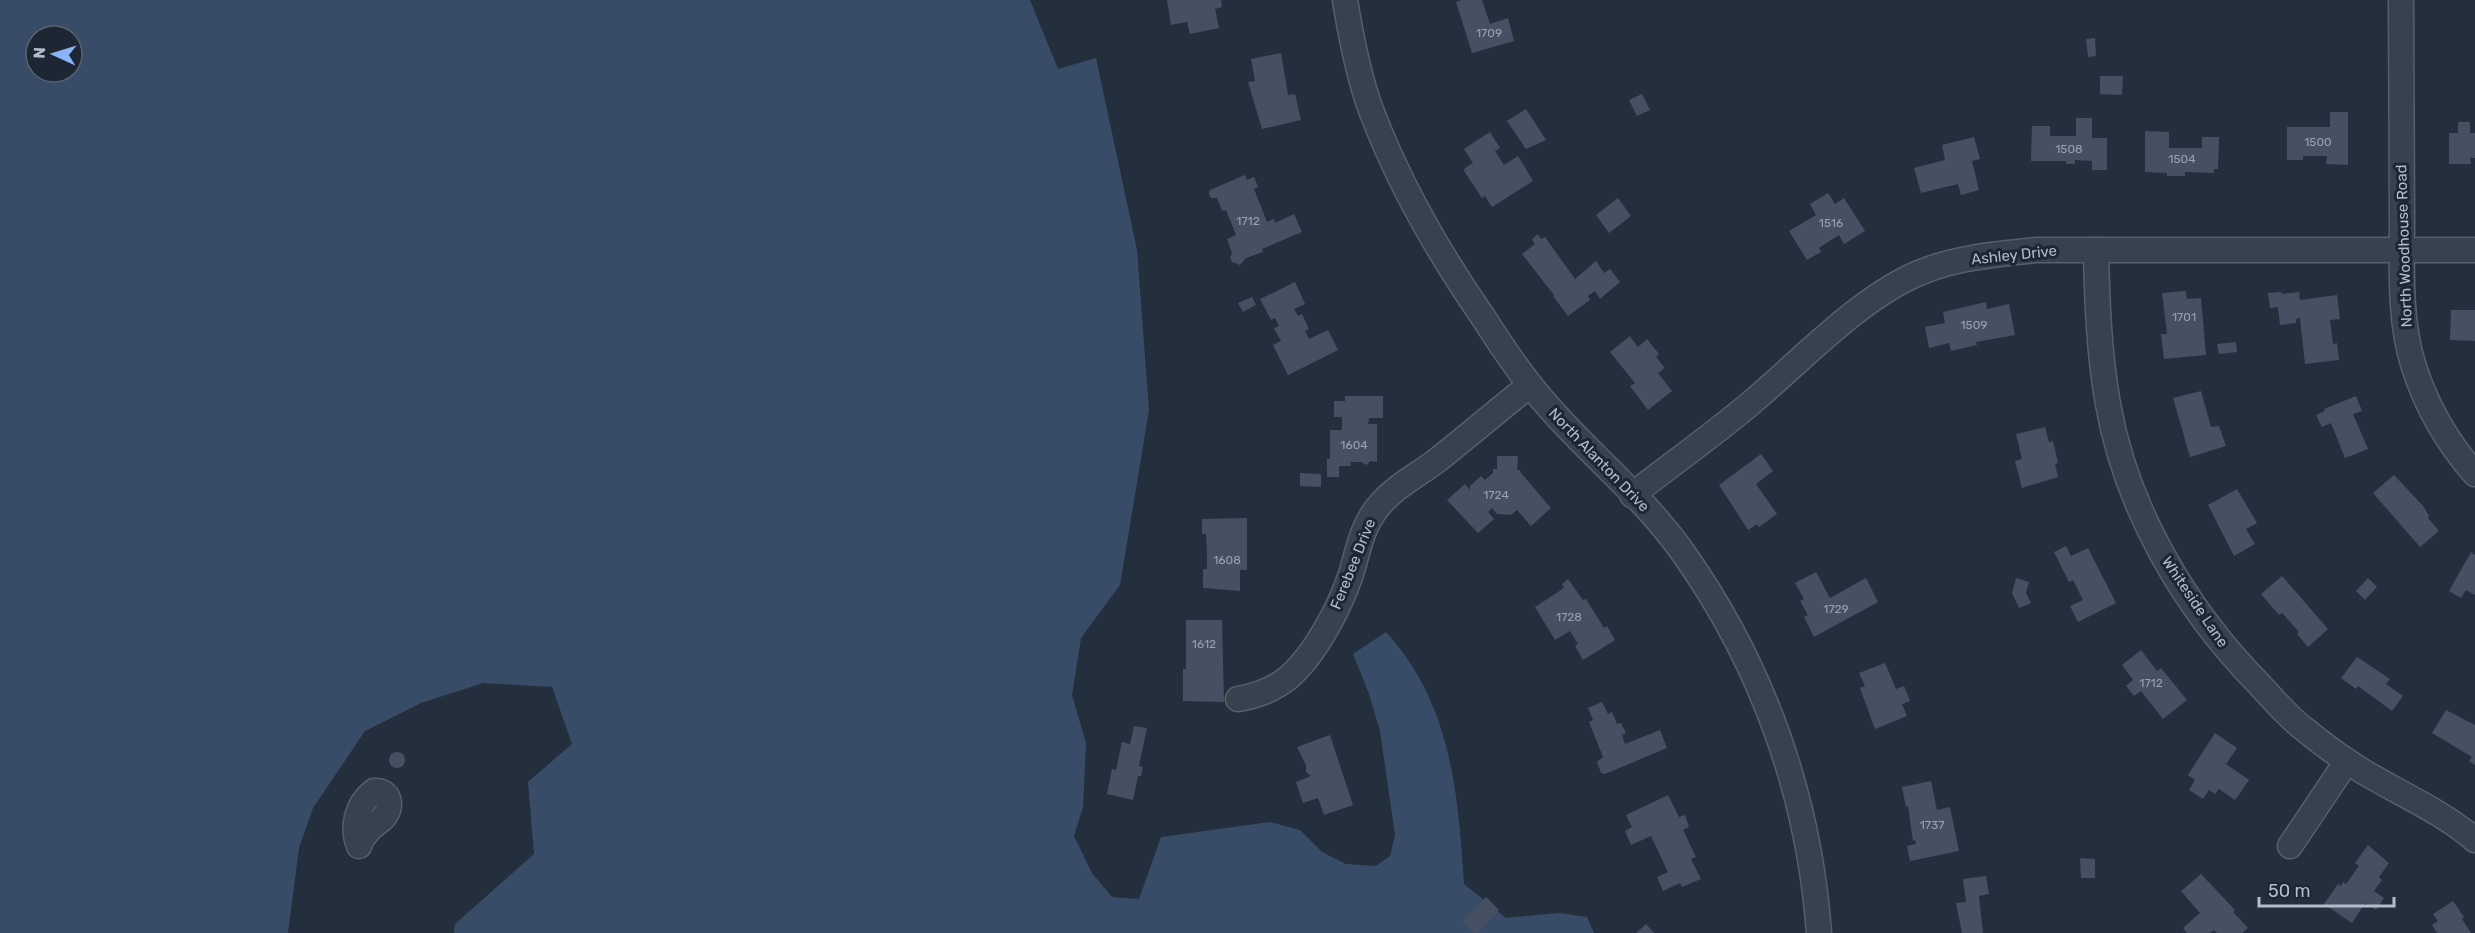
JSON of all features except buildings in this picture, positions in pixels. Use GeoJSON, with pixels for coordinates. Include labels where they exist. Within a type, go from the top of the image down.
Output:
{"type":"FeatureCollection","features":[{"type":"Feature","properties":{"kind":"street","name":"North Alanton Drive"},"geometry":{"type":"LineString","coordinates":[[1345,0],[1363,83],[1389,153],[1421,219],[1448,266],[1530,385],[1583,447],[1663,527],[1684,553],[1716,604],[1763,694],[1781,740],[1800,802],[1810,855],[1819,933]]}},
{"type":"Feature","properties":{"kind":"street","name":"North Woodhouse Road"},"geometry":{"type":"LineString","coordinates":[[2401,0],[2403,313],[2412,363],[2426,402],[2441,431],[2475,474]]}},
{"type":"Feature","properties":{"kind":"street","name":"Ashley Drive"},"geometry":{"type":"LineString","coordinates":[[1632,495],[1749,405],[1840,325],[1903,281],[1944,264],[2036,250],[2475,250]]}},
{"type":"Feature","properties":{"kind":"street","name":"Whiteside Lane"},"geometry":{"type":"LineString","coordinates":[[2096,250],[2101,355],[2108,406],[2121,457],[2152,533],[2182,587],[2236,661],[2302,728],[2347,761],[2434,810],[2475,840]]}},
{"type":"Feature","properties":{"kind":"street","name":"Ferebee Drive"},"geometry":{"type":"LineString","coordinates":[[1238,699],[1269,690],[1301,665],[1340,602],[1362,534],[1378,506],[1389,494],[1434,462],[1530,385]]}},
{"type":"Feature","properties":{"kind":"street"},"geometry":{"type":"LineString","coordinates":[[2290,846],[2347,761]]}},
{"type":"Feature","properties":{"kind":"water"},"geometry":{"type":"Polygon","coordinates":[[[0,0],[1030,0],[1058,69],[1096,58],[1137,250],[1149,410],[1120,585],[1081,638],[1072,695],[1086,743],[1083,807],[1074,836],[1092,873],[1112,897],[1139,899],[1161,837],[1270,822],[1300,830],[1322,852],[1346,864],[1376,866],[1390,856],[1395,835],[1380,731],[1369,694],[1353,654],[1386,632],[1408,659],[1425,688],[1438,719],[1454,783],[1464,884],[1506,918],[1559,913],[1587,917],[1594,933],[454,933],[455,924],[534,854],[528,782],[572,744],[552,687],[483,683],[421,703],[365,731],[313,808],[299,848],[288,933],[0,933],[0,0]]]}}]}
